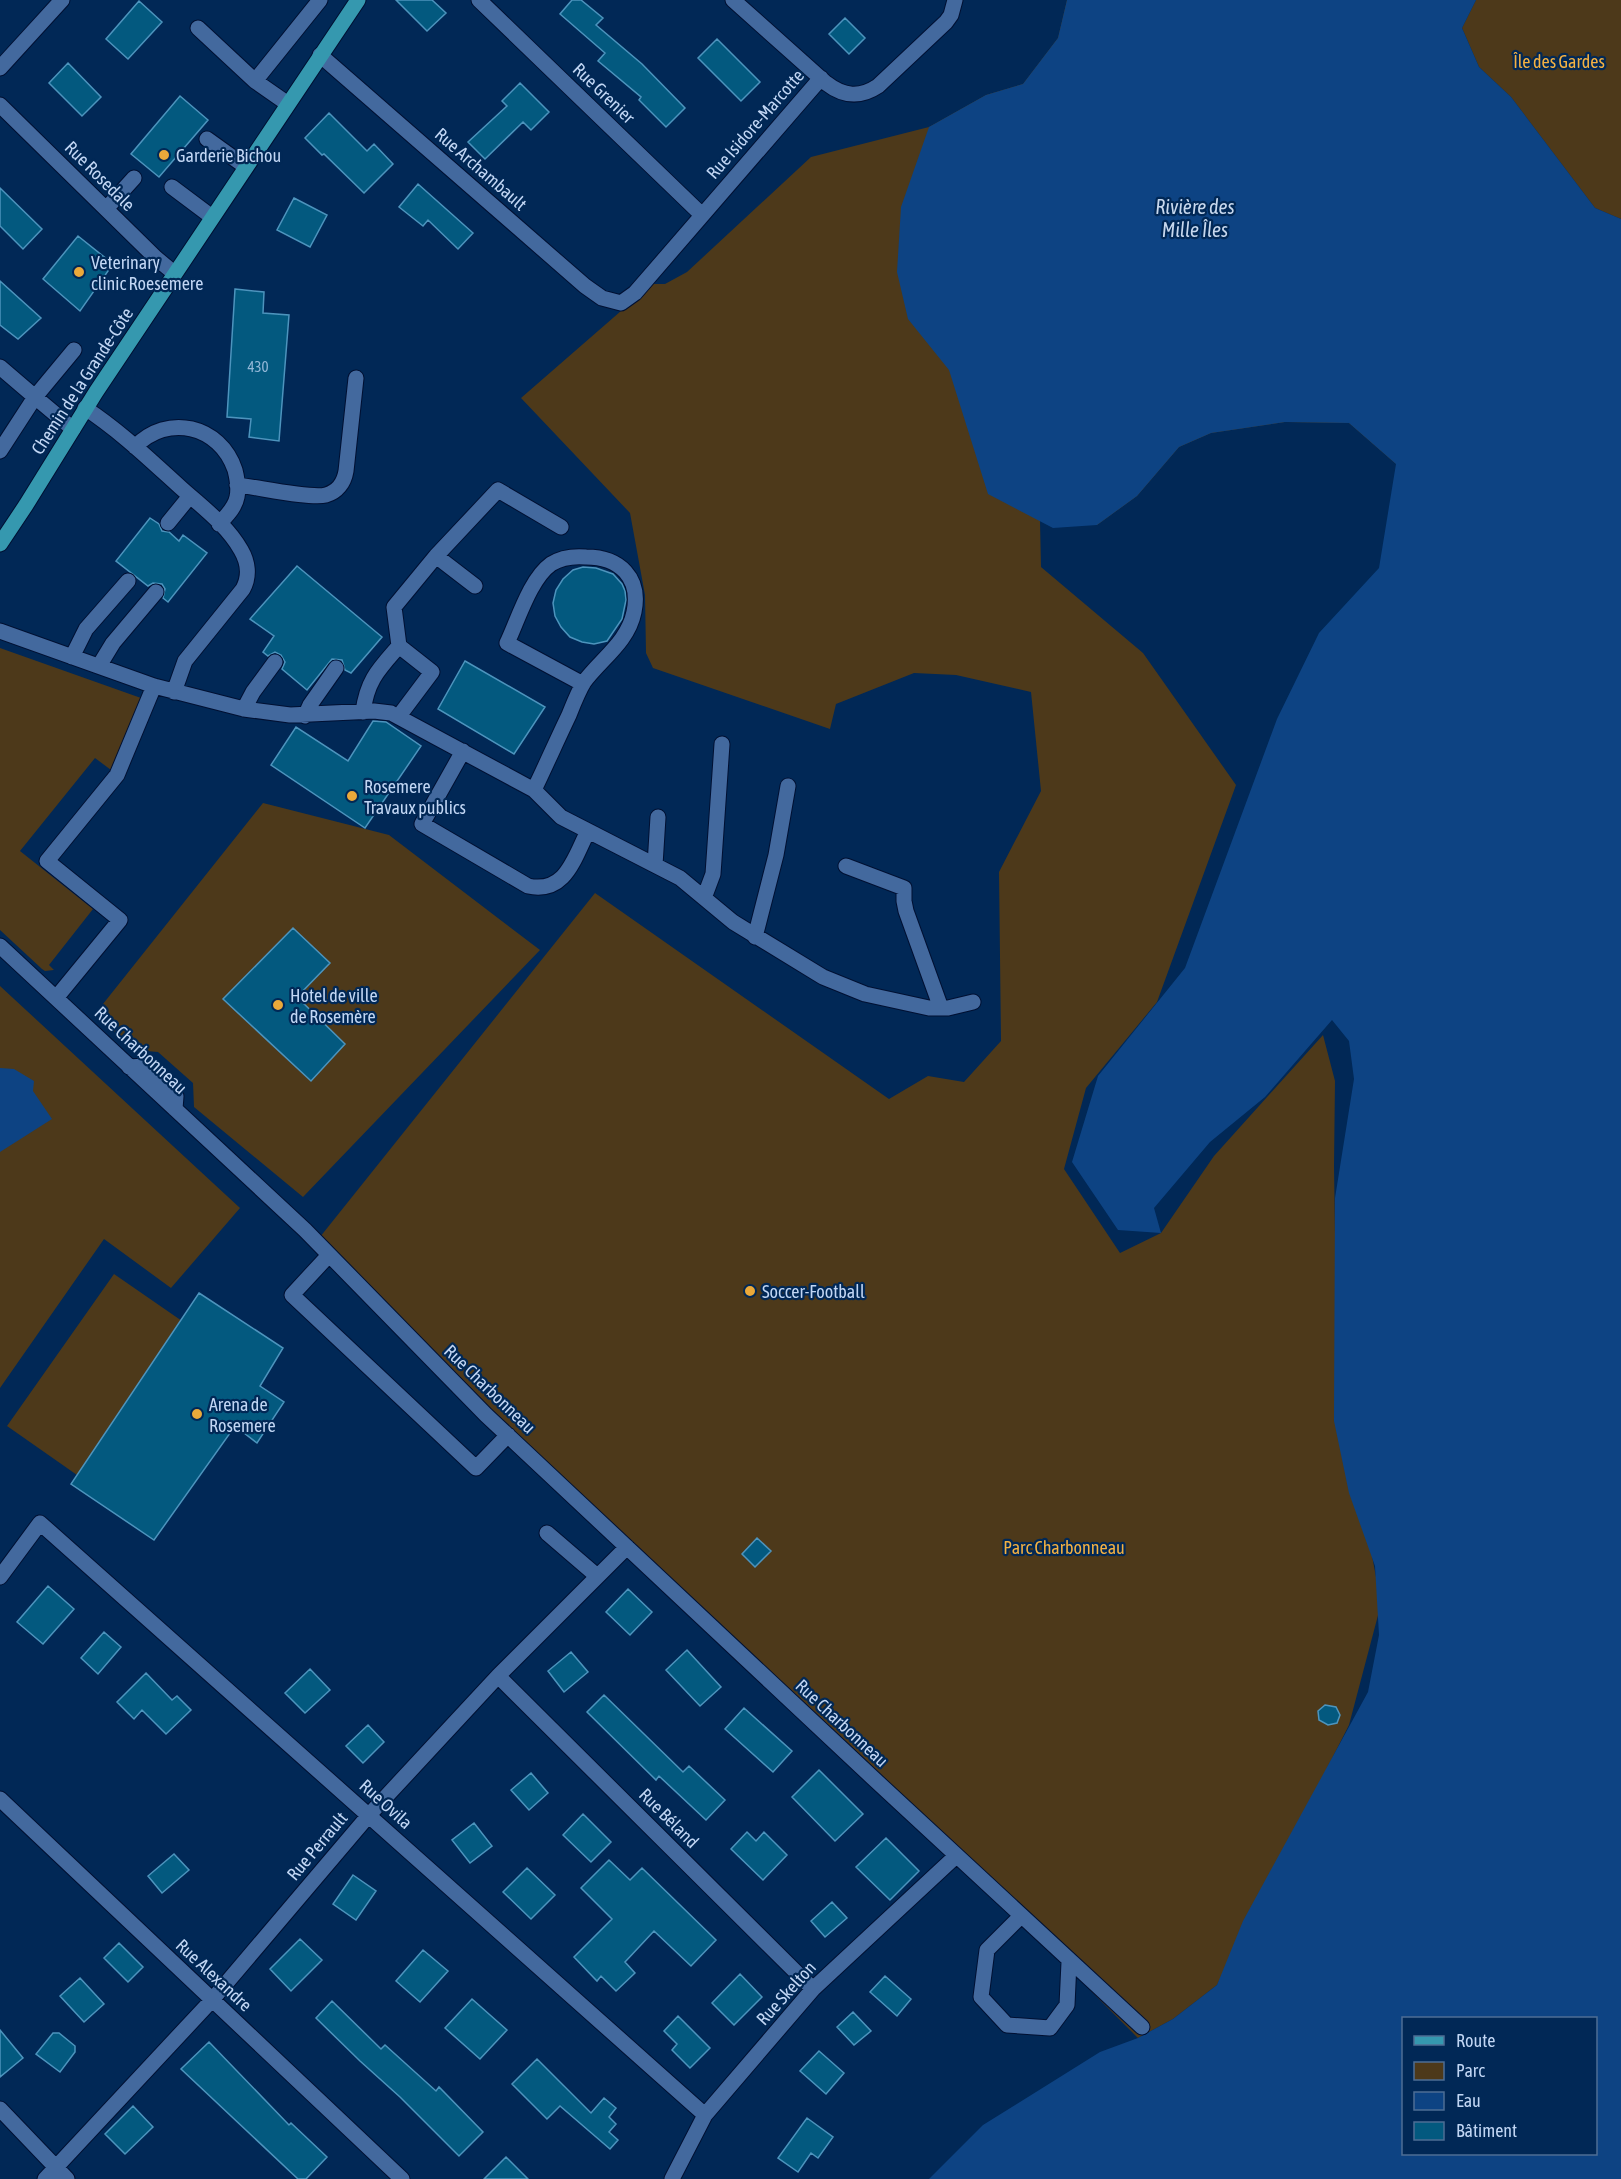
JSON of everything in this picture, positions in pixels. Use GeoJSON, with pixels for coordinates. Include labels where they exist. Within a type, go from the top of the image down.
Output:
{"type":"FeatureCollection","features":[{"type":"Feature","properties":{"kind":"main road","name":"Chemin de la Grande-Côte"},"geometry":{"type":"LineString","coordinates":[[0,544],[85,408],[358,0]]}},
{"type":"Feature","properties":{"kind":"street"},"geometry":{"type":"LineString","coordinates":[[0,68],[62,0]]}},
{"type":"Feature","properties":{"kind":"street"},"geometry":{"type":"LineString","coordinates":[[255,81],[320,0]]}},
{"type":"Feature","properties":{"kind":"street","name":"Rue Grenier"},"geometry":{"type":"LineString","coordinates":[[479,0],[702,215]]}},
{"type":"Feature","properties":{"kind":"street"},"geometry":{"type":"LineString","coordinates":[[733,0],[821,78]]}},
{"type":"Feature","properties":{"kind":"street","name":"Rue Isidore-Marcotte"},"geometry":{"type":"LineString","coordinates":[[621,303],[635,293],[821,78],[833,88],[849,95],[872,90],[946,22],[954,8],[955,0]]}},
{"type":"Feature","properties":{"kind":"street"},"geometry":{"type":"LineString","coordinates":[[198,28],[255,81],[288,104]]}},
{"type":"Feature","properties":{"kind":"street","name":"Rue Archambault"},"geometry":{"type":"LineString","coordinates":[[320,55],[585,286],[602,298],[621,303]]}},
{"type":"Feature","properties":{"kind":"street","name":"Rue Rosedale"},"geometry":{"type":"LineString","coordinates":[[0,105],[174,273]]}},
{"type":"Feature","properties":{"kind":"street"},"geometry":{"type":"LineString","coordinates":[[207,139],[246,166]]}},
{"type":"Feature","properties":{"kind":"street"},"geometry":{"type":"LineString","coordinates":[[106,209],[134,178]]}},
{"type":"Feature","properties":{"kind":"street"},"geometry":{"type":"LineString","coordinates":[[172,187],[213,217]]}},
{"type":"Feature","properties":{"kind":"street"},"geometry":{"type":"LineString","coordinates":[[0,451],[35,397],[74,350]]}},
{"type":"Feature","properties":{"kind":"street"},"geometry":{"type":"LineString","coordinates":[[0,367],[73,429]]}},
{"type":"Feature","properties":{"kind":"street"},"geometry":{"type":"LineString","coordinates":[[237,485],[321,496],[336,490],[343,482],[346,471],[356,378]]}},
{"type":"Feature","properties":{"kind":"street"},"geometry":{"type":"LineString","coordinates":[[85,408],[110,424],[190,496],[234,540],[245,558],[246,585],[185,661],[174,692]]}},
{"type":"Feature","properties":{"kind":"street"},"geometry":{"type":"LineString","coordinates":[[135,447],[147,436],[162,429],[190,428],[206,434],[221,445],[236,473],[237,485],[235,503],[219,524]]}},
{"type":"Feature","properties":{"kind":"street"},"geometry":{"type":"LineString","coordinates":[[399,716],[432,672],[399,646],[394,607],[436,556],[498,490],[561,528]]}},
{"type":"Feature","properties":{"kind":"street"},"geometry":{"type":"LineString","coordinates":[[168,523],[190,496]]}},
{"type":"Feature","properties":{"kind":"street"},"geometry":{"type":"LineString","coordinates":[[436,556],[476,586]]}},
{"type":"Feature","properties":{"kind":"street"},"geometry":{"type":"LineString","coordinates":[[534,790],[583,684],[622,639],[630,626],[634,612],[634,590],[627,573],[611,561],[601,557],[569,557],[552,563],[537,579],[507,644],[583,684]]}},
{"type":"Feature","properties":{"kind":"street"},"geometry":{"type":"LineString","coordinates":[[72,657],[86,629],[128,581]]}},
{"type":"Feature","properties":{"kind":"street"},"geometry":{"type":"LineString","coordinates":[[99,666],[113,643],[156,592]]}},
{"type":"Feature","properties":{"kind":"street"},"geometry":{"type":"LineString","coordinates":[[0,631],[154,686],[244,709],[306,716],[382,711],[399,716],[534,790],[561,817],[680,878],[755,937],[801,966],[850,989],[915,1006],[941,1008],[973,1002]]}},
{"type":"Feature","properties":{"kind":"street"},"geometry":{"type":"LineString","coordinates":[[363,711],[365,695],[372,678],[399,646]]}},
{"type":"Feature","properties":{"kind":"street"},"geometry":{"type":"LineString","coordinates":[[244,709],[253,692],[275,662]]}},
{"type":"Feature","properties":{"kind":"street"},"geometry":{"type":"LineString","coordinates":[[306,716],[310,705],[336,668]]}},
{"type":"Feature","properties":{"kind":"street"},"geometry":{"type":"LineString","coordinates":[[56,998],[120,920],[47,861],[117,775],[154,686]]}},
{"type":"Feature","properties":{"kind":"street"},"geometry":{"type":"LineString","coordinates":[[704,898],[713,874],[722,744]]}},
{"type":"Feature","properties":{"kind":"street"},"geometry":{"type":"LineString","coordinates":[[463,751],[423,824],[528,886],[541,888],[549,887],[562,879],[588,831]]}},
{"type":"Feature","properties":{"kind":"street"},"geometry":{"type":"LineString","coordinates":[[755,937],[776,855],[788,786]]}},
{"type":"Feature","properties":{"kind":"street"},"geometry":{"type":"LineString","coordinates":[[655,865],[658,817]]}},
{"type":"Feature","properties":{"kind":"street"},"geometry":{"type":"LineString","coordinates":[[846,866],[904,888],[906,911],[941,1008]]}},
{"type":"Feature","properties":{"kind":"street","name":"Rue Charbonneau"},"geometry":{"type":"LineString","coordinates":[[0,946],[328,1254],[472,1401],[1021,1916]]}},
{"type":"Feature","properties":{"kind":"street"},"geometry":{"type":"LineString","coordinates":[[328,1254],[292,1295],[476,1468],[508,1435]]}},
{"type":"Feature","properties":{"kind":"street","name":"Rue Ovila"},"geometry":{"type":"LineString","coordinates":[[0,1577],[40,1523],[705,2115]]}},
{"type":"Feature","properties":{"kind":"street"},"geometry":{"type":"LineString","coordinates":[[547,1533],[597,1576]]}},
{"type":"Feature","properties":{"kind":"street","name":"Rue Perrault"},"geometry":{"type":"LineString","coordinates":[[45,2179],[212,2000],[369,1815],[498,1676],[627,1547]]}},
{"type":"Feature","properties":{"kind":"street","name":"Rue Béland"},"geometry":{"type":"LineString","coordinates":[[498,1676],[813,1989]]}},
{"type":"Feature","properties":{"kind":"street","name":"Rue Alexandre"},"geometry":{"type":"LineString","coordinates":[[0,1799],[402,2179]]}},
{"type":"Feature","properties":{"kind":"street","name":"Rue Skelton"},"geometry":{"type":"LineString","coordinates":[[672,2179],[705,2115],[813,1989],[956,1856]]}},
{"type":"Feature","properties":{"kind":"street"},"geometry":{"type":"LineString","coordinates":[[1069,1962],[1067,2005],[1050,2028],[1006,2025],[981,1997],[987,1950],[1021,1916],[1142,2028]]}},
{"type":"Feature","properties":{"kind":"street"},"geometry":{"type":"LineString","coordinates":[[0,2109],[67,2179]]}},
{"type":"Feature","properties":{"kind":"green space","name":"Parc Charbonneau"},"geometry":{"type":"Polygon","coordinates":[[[1067,0],[1396,464],[1349,423],[1285,422],[1211,433],[1179,447],[1137,496],[1097,525],[1040,521],[1041,567],[1143,653],[1236,785],[1157,1002],[1086,1088],[1064,1169],[1120,1253],[1161,1233],[1214,1156],[1323,1035],[1335,1081],[1337,1367],[1381,1604],[1349,1725],[1217,1985],[1173,2019],[1138,2038],[956,1856],[316,1242],[595,893],[889,1099],[928,1076],[964,1082],[1001,1041],[999,872],[1041,791],[1031,692],[956,675],[914,673],[836,704],[830,729],[653,668],[646,653],[645,595],[630,513],[521,398],[652,284],[665,284],[687,272],[811,157],[929,127],[986,95],[1023,84],[1058,38],[1067,0]]]}},
{"type":"Feature","properties":{"kind":"green space","name":"Île des Gardes"},"geometry":{"type":"Polygon","coordinates":[[[1476,0],[1621,0],[1621,219],[1595,208],[1511,97],[1479,67],[1462,28],[1476,0]]]}},
{"type":"Feature","properties":{"kind":"green space"},"geometry":{"type":"Polygon","coordinates":[[[0,648],[141,698],[111,770],[95,758],[20,851],[93,909],[49,965],[54,970],[42,969],[0,930],[0,648]]]}},
{"type":"Feature","properties":{"kind":"green space"},"geometry":{"type":"Polygon","coordinates":[[[263,803],[389,835],[540,950],[303,1197],[194,1107],[193,1083],[158,1052],[134,1050],[95,1014],[263,803]],[[293,929],[223,999],[311,1081],[345,1044],[297,997],[330,963],[293,929]]]}},
{"type":"Feature","properties":{"kind":"green space"},"geometry":{"type":"Polygon","coordinates":[[[0,986],[240,1208],[171,1288],[104,1239],[0,1388],[0,986]]]}},
{"type":"Feature","properties":{"kind":"green space"},"geometry":{"type":"Polygon","coordinates":[[[114,1274],[195,1330],[87,1482],[7,1426],[114,1274]]]}},
{"type":"Feature","properties":{"kind":"water","name":"Rivière des Mille Îles"},"geometry":{"type":"Polygon","coordinates":[[[1067,0],[1476,0],[1462,28],[1479,67],[1511,97],[1595,208],[1621,219],[1621,2179],[929,2179],[983,2125],[1100,2052],[1138,2038],[1173,2019],[1217,1985],[1243,1921],[1368,1692],[1379,1635],[1375,1566],[1349,1493],[1334,1421],[1335,1198],[1354,1079],[1349,1041],[1332,1020],[1265,1097],[1210,1142],[1154,1208],[1161,1233],[1118,1230],[1072,1162],[1098,1076],[1185,968],[1277,719],[1319,633],[1379,568],[1396,464],[1349,423],[1285,422],[1211,433],[1179,447],[1137,496],[1097,525],[1053,528],[988,494],[949,370],[908,319],[897,272],[901,207],[929,127],[986,95],[1023,84],[1058,38],[1067,0]]]}},
{"type":"Feature","properties":{"kind":"water"},"geometry":{"type":"Polygon","coordinates":[[[0,1068],[14,1069],[34,1081],[33,1091],[52,1119],[0,1152],[0,1068]]]}},
{"type":"Feature","properties":{"kind":"building"},"geometry":{"type":"Polygon","coordinates":[[[396,0],[432,0],[446,13],[427,31],[396,0]]]}},
{"type":"Feature","properties":{"kind":"building"},"geometry":{"type":"Polygon","coordinates":[[[572,0],[581,0],[603,18],[596,25],[642,64],[685,108],[666,127],[639,100],[641,97],[598,61],[605,53],[560,14],[572,0]]]}},
{"type":"Feature","properties":{"kind":"building"},"geometry":{"type":"Polygon","coordinates":[[[139,1],[162,22],[128,59],[106,39],[139,1]]]}},
{"type":"Feature","properties":{"kind":"building"},"geometry":{"type":"Polygon","coordinates":[[[845,18],[865,38],[849,54],[829,34],[845,18]]]}},
{"type":"Feature","properties":{"kind":"building"},"geometry":{"type":"Polygon","coordinates":[[[717,39],[760,82],[741,101],[698,58],[717,39]]]}},
{"type":"Feature","properties":{"kind":"building"},"geometry":{"type":"Polygon","coordinates":[[[68,63],[101,97],[82,116],[49,83],[68,63]]]}},
{"type":"Feature","properties":{"kind":"building"},"geometry":{"type":"Polygon","coordinates":[[[520,83],[549,112],[531,130],[523,122],[485,159],[468,142],[507,106],[502,101],[520,83]]]}},
{"type":"Feature","properties":{"kind":"building"},"geometry":{"type":"Polygon","coordinates":[[[180,96],[208,120],[159,177],[131,154],[180,96]]]}},
{"type":"Feature","properties":{"kind":"building"},"geometry":{"type":"Polygon","coordinates":[[[329,113],[367,151],[374,144],[393,164],[364,193],[305,138],[329,113]]]}},
{"type":"Feature","properties":{"kind":"building"},"geometry":{"type":"Polygon","coordinates":[[[418,184],[473,233],[458,249],[428,220],[423,226],[399,207],[418,184]]]}},
{"type":"Feature","properties":{"kind":"building"},"geometry":{"type":"Polygon","coordinates":[[[0,188],[42,229],[23,249],[0,226],[0,188]]]}},
{"type":"Feature","properties":{"kind":"building"},"geometry":{"type":"Polygon","coordinates":[[[294,198],[327,215],[310,247],[277,230],[294,198]]]}},
{"type":"Feature","properties":{"kind":"building","name":"Veterinary clinic Roesemere"},"geometry":{"type":"Polygon","coordinates":[[[78,236],[113,264],[80,311],[43,279],[78,236]]]}},
{"type":"Feature","properties":{"kind":"building"},"geometry":{"type":"Polygon","coordinates":[[[0,281],[41,318],[18,339],[0,325],[0,281]]]}},
{"type":"Feature","properties":{"kind":"building"},"geometry":{"type":"Polygon","coordinates":[[[235,289],[264,292],[263,313],[289,315],[279,441],[249,437],[251,419],[227,417],[235,289]]]}},
{"type":"Feature","properties":{"kind":"building"},"geometry":{"type":"Polygon","coordinates":[[[150,518],[159,524],[162,531],[169,532],[179,541],[183,535],[207,553],[168,602],[163,598],[165,589],[162,584],[153,583],[148,586],[116,561],[150,518]]]}},
{"type":"Feature","properties":{"kind":"building"},"geometry":{"type":"Polygon","coordinates":[[[297,566],[382,637],[351,673],[345,670],[342,660],[332,659],[307,690],[282,669],[285,662],[281,655],[275,652],[268,656],[263,652],[274,636],[250,619],[297,566]]]}},
{"type":"Feature","properties":{"kind":"building"},"geometry":{"type":"Polygon","coordinates":[[[583,567],[596,568],[613,574],[625,591],[626,600],[622,619],[607,641],[594,644],[570,637],[555,616],[553,603],[556,590],[573,570],[583,567]]]}},
{"type":"Feature","properties":{"kind":"building"},"geometry":{"type":"Polygon","coordinates":[[[465,661],[545,707],[514,754],[438,709],[465,661]]]}},
{"type":"Feature","properties":{"kind":"building","name":"Rosemere Travaux publics"},"geometry":{"type":"Polygon","coordinates":[[[373,721],[386,722],[421,746],[365,828],[271,765],[296,727],[348,761],[373,721]]]}},
{"type":"Feature","properties":{"kind":"building"},"geometry":{"type":"Polygon","coordinates":[[[293,928],[330,963],[297,997],[345,1044],[311,1081],[223,999],[293,928]]]}},
{"type":"Feature","properties":{"kind":"building","name":"Arena de Rosemere"},"geometry":{"type":"Polygon","coordinates":[[[199,1293],[283,1348],[260,1386],[284,1402],[257,1443],[235,1426],[154,1540],[71,1484],[199,1293]]]}},
{"type":"Feature","properties":{"kind":"building"},"geometry":{"type":"Polygon","coordinates":[[[757,1538],[771,1551],[755,1567],[742,1554],[757,1538]]]}},
{"type":"Feature","properties":{"kind":"building"},"geometry":{"type":"Polygon","coordinates":[[[48,1586],[74,1609],[43,1644],[17,1622],[48,1586]]]}},
{"type":"Feature","properties":{"kind":"building"},"geometry":{"type":"Polygon","coordinates":[[[628,1589],[652,1612],[630,1635],[606,1612],[628,1589]]]}},
{"type":"Feature","properties":{"kind":"building"},"geometry":{"type":"Polygon","coordinates":[[[104,1632],[121,1647],[98,1674],[81,1658],[104,1632]]]}},
{"type":"Feature","properties":{"kind":"building"},"geometry":{"type":"Polygon","coordinates":[[[687,1650],[721,1687],[700,1706],[666,1670],[687,1650]]]}},
{"type":"Feature","properties":{"kind":"building"},"geometry":{"type":"Polygon","coordinates":[[[571,1652],[588,1672],[564,1692],[548,1671],[571,1652]]]}},
{"type":"Feature","properties":{"kind":"building"},"geometry":{"type":"Polygon","coordinates":[[[310,1669],[330,1690],[305,1713],[285,1693],[310,1669]]]}},
{"type":"Feature","properties":{"kind":"building"},"geometry":{"type":"Polygon","coordinates":[[[146,1673],[172,1700],[177,1696],[191,1710],[166,1734],[142,1710],[134,1719],[117,1702],[146,1673]]]}},
{"type":"Feature","properties":{"kind":"building"},"geometry":{"type":"Polygon","coordinates":[[[604,1695],[683,1772],[689,1766],[725,1800],[706,1820],[659,1776],[656,1780],[587,1712],[604,1695]]]}},
{"type":"Feature","properties":{"kind":"building"},"geometry":{"type":"Polygon","coordinates":[[[1325,1705],[1336,1707],[1340,1715],[1337,1723],[1328,1725],[1319,1720],[1318,1711],[1325,1705]]]}},
{"type":"Feature","properties":{"kind":"building"},"geometry":{"type":"Polygon","coordinates":[[[744,1708],[792,1751],[773,1772],[725,1729],[744,1708]]]}},
{"type":"Feature","properties":{"kind":"building"},"geometry":{"type":"Polygon","coordinates":[[[368,1725],[384,1742],[363,1763],[346,1746],[368,1725]]]}},
{"type":"Feature","properties":{"kind":"building"},"geometry":{"type":"Polygon","coordinates":[[[819,1770],[863,1814],[835,1841],[792,1797],[819,1770]]]}},
{"type":"Feature","properties":{"kind":"building"},"geometry":{"type":"Polygon","coordinates":[[[531,1773],[548,1793],[529,1810],[511,1790],[531,1773]]]}},
{"type":"Feature","properties":{"kind":"building"},"geometry":{"type":"Polygon","coordinates":[[[583,1814],[611,1842],[591,1862],[563,1835],[583,1814]]]}},
{"type":"Feature","properties":{"kind":"building"},"geometry":{"type":"Polygon","coordinates":[[[474,1823],[492,1846],[470,1863],[452,1840],[474,1823]]]}},
{"type":"Feature","properties":{"kind":"building"},"geometry":{"type":"Polygon","coordinates":[[[747,1832],[756,1841],[764,1832],[787,1855],[763,1880],[731,1849],[747,1832]]]}},
{"type":"Feature","properties":{"kind":"building"},"geometry":{"type":"Polygon","coordinates":[[[886,1838],[919,1871],[890,1900],[856,1867],[886,1838]]]}},
{"type":"Feature","properties":{"kind":"building"},"geometry":{"type":"Polygon","coordinates":[[[174,1854],[189,1870],[162,1893],[148,1876],[174,1854]]]}},
{"type":"Feature","properties":{"kind":"building"},"geometry":{"type":"Polygon","coordinates":[[[609,1860],[630,1880],[642,1868],[716,1940],[691,1966],[654,1931],[625,1962],[635,1973],[616,1991],[601,1976],[597,1981],[574,1957],[612,1919],[581,1888],[609,1860]]]}},
{"type":"Feature","properties":{"kind":"building"},"geometry":{"type":"Polygon","coordinates":[[[527,1868],[555,1895],[531,1919],[503,1892],[527,1868]]]}},
{"type":"Feature","properties":{"kind":"building"},"geometry":{"type":"Polygon","coordinates":[[[353,1875],[376,1891],[356,1920],[333,1904],[353,1875]]]}},
{"type":"Feature","properties":{"kind":"building"},"geometry":{"type":"Polygon","coordinates":[[[832,1902],[847,1918],[825,1937],[811,1921],[832,1902]]]}},
{"type":"Feature","properties":{"kind":"building"},"geometry":{"type":"Polygon","coordinates":[[[300,1939],[322,1960],[291,1991],[270,1969],[300,1939]]]}},
{"type":"Feature","properties":{"kind":"building"},"geometry":{"type":"Polygon","coordinates":[[[119,1943],[143,1967],[128,1982],[104,1958],[119,1943]]]}},
{"type":"Feature","properties":{"kind":"building"},"geometry":{"type":"Polygon","coordinates":[[[423,1950],[448,1971],[420,2002],[396,1981],[423,1950]]]}},
{"type":"Feature","properties":{"kind":"building"},"geometry":{"type":"Polygon","coordinates":[[[740,1974],[762,1997],[734,2025],[712,2003],[740,1974]]]}},
{"type":"Feature","properties":{"kind":"building"},"geometry":{"type":"Polygon","coordinates":[[[885,1976],[911,1999],[897,2016],[870,1992],[885,1976]]]}},
{"type":"Feature","properties":{"kind":"building"},"geometry":{"type":"Polygon","coordinates":[[[80,1978],[104,2004],[84,2022],[60,1996],[80,1978]]]}},
{"type":"Feature","properties":{"kind":"building"},"geometry":{"type":"Polygon","coordinates":[[[472,1999],[507,2030],[480,2059],[445,2028],[472,1999]]]}},
{"type":"Feature","properties":{"kind":"building"},"geometry":{"type":"Polygon","coordinates":[[[332,2001],[381,2049],[385,2045],[436,2091],[439,2087],[483,2132],[459,2156],[316,2018],[332,2001]]]}},
{"type":"Feature","properties":{"kind":"building"},"geometry":{"type":"Polygon","coordinates":[[[853,2012],[871,2031],[854,2045],[837,2027],[853,2012]]]}},
{"type":"Feature","properties":{"kind":"building"},"geometry":{"type":"Polygon","coordinates":[[[678,2016],[710,2048],[690,2068],[672,2050],[677,2044],[664,2031],[678,2016]]]}},
{"type":"Feature","properties":{"kind":"building"},"geometry":{"type":"Polygon","coordinates":[[[0,2030],[23,2058],[0,2077],[0,2030]]]}},
{"type":"Feature","properties":{"kind":"building"},"geometry":{"type":"Polygon","coordinates":[[[53,2033],[59,2033],[75,2046],[75,2052],[60,2072],[36,2054],[53,2033]]]}},
{"type":"Feature","properties":{"kind":"building"},"geometry":{"type":"Polygon","coordinates":[[[209,2042],[289,2125],[291,2123],[327,2157],[306,2179],[298,2179],[181,2069],[209,2042]]]}},
{"type":"Feature","properties":{"kind":"building"},"geometry":{"type":"Polygon","coordinates":[[[819,2051],[844,2073],[826,2094],[800,2071],[819,2051]]]}},
{"type":"Feature","properties":{"kind":"building"},"geometry":{"type":"Polygon","coordinates":[[[537,2059],[591,2113],[604,2098],[616,2108],[609,2117],[616,2124],[609,2132],[618,2140],[610,2149],[560,2106],[547,2119],[512,2084],[537,2059]]]}},
{"type":"Feature","properties":{"kind":"building"},"geometry":{"type":"Polygon","coordinates":[[[133,2106],[153,2127],[125,2154],[105,2134],[133,2106]]]}},
{"type":"Feature","properties":{"kind":"building"},"geometry":{"type":"Polygon","coordinates":[[[807,2118],[833,2137],[818,2158],[811,2153],[798,2172],[778,2158],[807,2118]]]}},
{"type":"Feature","properties":{"kind":"building"},"geometry":{"type":"Polygon","coordinates":[[[506,2157],[528,2179],[484,2179],[506,2157]]]}},
{"type":"Feature","properties":{"kind":"place","name":"Garderie Bichou"},"geometry":{"type":"Point","coordinates":[164,155]}},
{"type":"Feature","properties":{"kind":"place","name":"Veterinary clinic Roesemere"},"geometry":{"type":"Point","coordinates":[79,272]}},
{"type":"Feature","properties":{"kind":"place","name":"Rosemere Travaux publics"},"geometry":{"type":"Point","coordinates":[352,796]}},
{"type":"Feature","properties":{"kind":"place","name":"Hotel de ville de Rosemère"},"geometry":{"type":"Point","coordinates":[278,1005]}},
{"type":"Feature","properties":{"kind":"place","name":"Soccer-Football"},"geometry":{"type":"Point","coordinates":[750,1291]}},
{"type":"Feature","properties":{"kind":"place","name":"Arena de Rosemere"},"geometry":{"type":"Point","coordinates":[197,1414]}}]}
